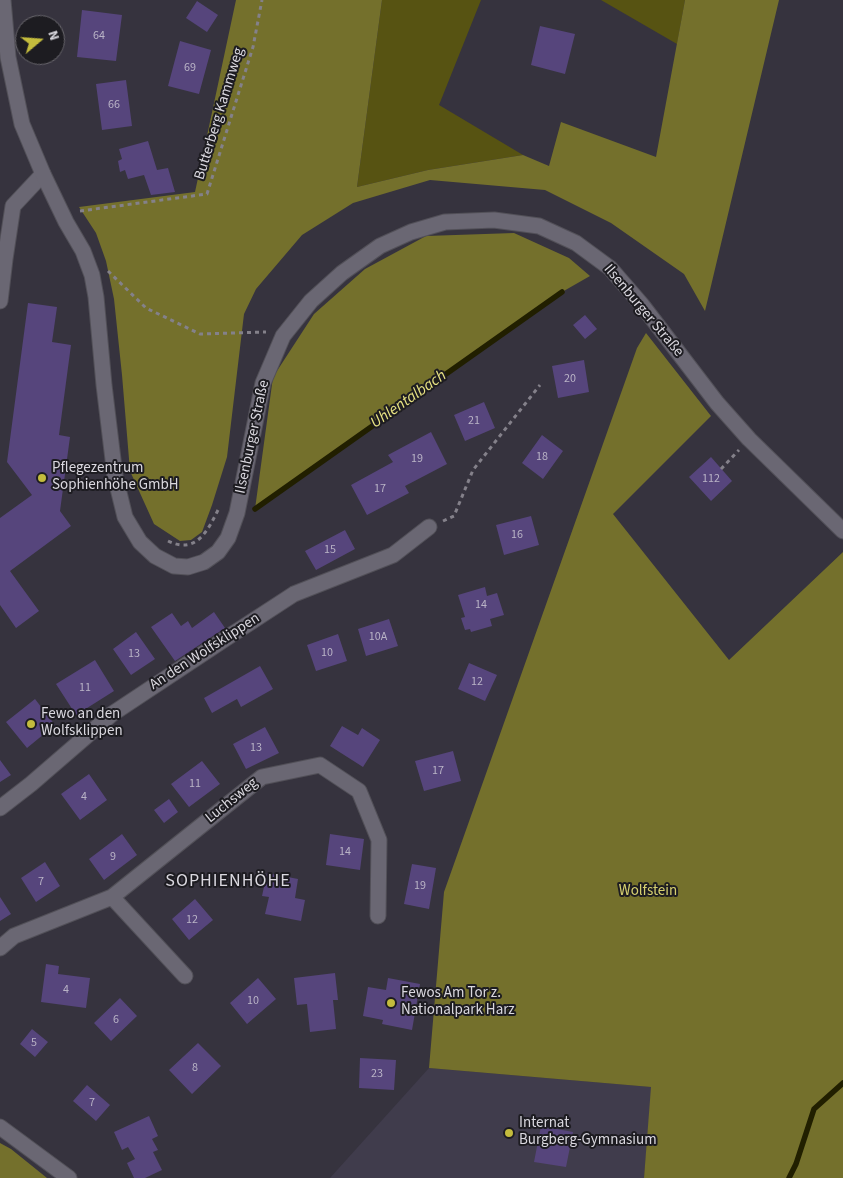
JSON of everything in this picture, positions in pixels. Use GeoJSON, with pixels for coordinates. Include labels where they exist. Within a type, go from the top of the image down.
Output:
{"type":"FeatureCollection","features":[{"type":"Feature","properties":{"kind":"main road","name":"Ilsenburger Straße"},"geometry":{"type":"LineString","coordinates":[[3,0],[8,56],[22,124],[43,174],[92,274],[115,476],[125,517],[140,542],[155,556],[174,566],[188,567],[204,562],[218,552],[228,538],[237,513],[263,383],[283,336],[311,302],[342,273],[380,246],[411,232],[446,222],[494,220],[540,226],[576,243],[610,268],[642,305],[717,403],[749,439],[843,531]]}},
{"type":"Feature","properties":{"kind":"main road"},"geometry":{"type":"LineString","coordinates":[[0,301],[2,259],[13,206],[43,174]]}},
{"type":"Feature","properties":{"kind":"main road","name":"An den Wolfsklippen"},"geometry":{"type":"LineString","coordinates":[[0,808],[31,784],[112,714],[216,645],[294,594],[393,555],[429,527]]}},
{"type":"Feature","properties":{"kind":"main road","name":"Luchsweg"},"geometry":{"type":"LineString","coordinates":[[0,948],[14,936],[112,897],[262,776],[320,764],[359,791],[379,840],[378,916]]}},
{"type":"Feature","properties":{"kind":"main road"},"geometry":{"type":"LineString","coordinates":[[112,897],[185,976]]}},
{"type":"Feature","properties":{"kind":"main road"},"geometry":{"type":"LineString","coordinates":[[0,1127],[69,1178]]}},
{"type":"Feature","properties":{"kind":"path","name":"Butterberg Kammweg"},"geometry":{"type":"LineString","coordinates":[[77,211],[207,194],[253,47],[262,0]]}},
{"type":"Feature","properties":{"kind":"path"},"geometry":{"type":"LineString","coordinates":[[106,268],[146,308],[200,334],[270,332]]}},
{"type":"Feature","properties":{"kind":"path"},"geometry":{"type":"LineString","coordinates":[[429,527],[454,516],[473,470],[540,385]]}},
{"type":"Feature","properties":{"kind":"path"},"geometry":{"type":"LineString","coordinates":[[721,469],[749,439]]}},
{"type":"Feature","properties":{"kind":"path"},"geometry":{"type":"LineString","coordinates":[[164,538],[181,546],[200,540],[211,525],[222,500]]}},
{"type":"Feature","properties":{"kind":"shaded area"},"geometry":{"type":"Polygon","coordinates":[[[382,0],[481,0],[439,105],[523,155],[428,170],[357,187],[382,0]]]}},
{"type":"Feature","properties":{"kind":"shaded area"},"geometry":{"type":"Polygon","coordinates":[[[601,0],[685,0],[677,44],[601,0]]]}},
{"type":"Feature","properties":{"kind":"shaded area","name":"Internat Burgberg-Gymnasium"},"geometry":{"type":"Polygon","coordinates":[[[429,1068],[652,1087],[644,1178],[330,1178],[429,1068]]]}},
{"type":"Feature","properties":{"kind":"green space"},"geometry":{"type":"Polygon","coordinates":[[[236,0],[382,0],[357,187],[428,170],[523,155],[549,166],[561,122],[656,157],[685,0],[779,0],[705,311],[684,274],[611,223],[545,190],[430,180],[353,203],[302,235],[256,289],[244,314],[227,457],[202,532],[191,540],[180,541],[154,524],[130,471],[114,299],[106,261],[96,233],[79,207],[195,192],[236,0]]]}},
{"type":"Feature","properties":{"kind":"green space"},"geometry":{"type":"Polygon","coordinates":[[[514,233],[569,258],[590,276],[562,292],[255,509],[273,377],[314,314],[365,269],[426,236],[514,233]]]}},
{"type":"Feature","properties":{"kind":"green space","name":"Wolfstein"},"geometry":{"type":"Polygon","coordinates":[[[646,333],[711,416],[613,514],[729,660],[843,552],[843,1178],[644,1178],[651,1087],[429,1068],[444,892],[637,348],[646,333]]]}},
{"type":"Feature","properties":{"kind":"green space"},"geometry":{"type":"Polygon","coordinates":[[[0,1143],[11,1149],[47,1178],[0,1178],[0,1143]]]}},
{"type":"Feature","properties":{"kind":"building"},"geometry":{"type":"Polygon","coordinates":[[[197,1],[218,15],[207,32],[186,18],[197,1]]]}},
{"type":"Feature","properties":{"kind":"building"},"geometry":{"type":"Polygon","coordinates":[[[82,10],[122,15],[116,61],[77,57],[82,10]]]}},
{"type":"Feature","properties":{"kind":"building"},"geometry":{"type":"Polygon","coordinates":[[[540,26],[575,34],[565,74],[531,65],[540,26]]]}},
{"type":"Feature","properties":{"kind":"building"},"geometry":{"type":"Polygon","coordinates":[[[180,41],[211,50],[199,94],[168,86],[180,41]]]}},
{"type":"Feature","properties":{"kind":"building"},"geometry":{"type":"Polygon","coordinates":[[[126,80],[132,126],[102,130],[96,84],[126,80]]]}},
{"type":"Feature","properties":{"kind":"building"},"geometry":{"type":"Polygon","coordinates":[[[148,141],[157,170],[168,168],[175,192],[151,195],[144,175],[128,179],[125,170],[120,172],[118,161],[122,159],[119,149],[148,141]]]}},
{"type":"Feature","properties":{"kind":"building","name":"Pflegezentrum Sophienhöhe GmbH"},"geometry":{"type":"Polygon","coordinates":[[[28,303],[57,307],[52,342],[71,345],[59,435],[70,437],[60,511],[71,526],[10,571],[39,611],[16,628],[0,605],[0,518],[32,495],[7,462],[28,303]]]}},
{"type":"Feature","properties":{"kind":"building"},"geometry":{"type":"Polygon","coordinates":[[[585,315],[597,329],[585,339],[573,325],[585,315]]]}},
{"type":"Feature","properties":{"kind":"building"},"geometry":{"type":"Polygon","coordinates":[[[584,360],[589,392],[558,398],[552,366],[584,360]]]}},
{"type":"Feature","properties":{"kind":"building"},"geometry":{"type":"Polygon","coordinates":[[[484,402],[495,428],[465,441],[454,415],[484,402]]]}},
{"type":"Feature","properties":{"kind":"building"},"geometry":{"type":"Polygon","coordinates":[[[431,432],[447,464],[405,486],[409,493],[367,515],[351,485],[393,462],[388,455],[431,432]]]}},
{"type":"Feature","properties":{"kind":"building"},"geometry":{"type":"Polygon","coordinates":[[[542,435],[563,451],[543,479],[522,463],[542,435]]]}},
{"type":"Feature","properties":{"kind":"building"},"geometry":{"type":"Polygon","coordinates":[[[711,457],[732,481],[711,501],[689,477],[711,457]]]}},
{"type":"Feature","properties":{"kind":"building"},"geometry":{"type":"Polygon","coordinates":[[[531,516],[539,545],[504,555],[496,525],[531,516]]]}},
{"type":"Feature","properties":{"kind":"building"},"geometry":{"type":"Polygon","coordinates":[[[345,530],[355,549],[316,570],[305,551],[345,530]]]}},
{"type":"Feature","properties":{"kind":"building"},"geometry":{"type":"Polygon","coordinates":[[[485,587],[487,596],[497,593],[504,615],[490,619],[492,626],[471,632],[470,629],[465,630],[461,618],[465,617],[458,595],[485,587]]]}},
{"type":"Feature","properties":{"kind":"building"},"geometry":{"type":"Polygon","coordinates":[[[214,612],[225,628],[175,661],[151,627],[172,613],[181,626],[188,621],[192,628],[214,612]]]}},
{"type":"Feature","properties":{"kind":"building"},"geometry":{"type":"Polygon","coordinates":[[[389,619],[398,646],[366,656],[358,629],[389,619]]]}},
{"type":"Feature","properties":{"kind":"building"},"geometry":{"type":"Polygon","coordinates":[[[136,632],[155,659],[131,675],[113,649],[136,632]]]}},
{"type":"Feature","properties":{"kind":"building"},"geometry":{"type":"Polygon","coordinates":[[[338,634],[347,661],[316,671],[307,645],[338,634]]]}},
{"type":"Feature","properties":{"kind":"building"},"geometry":{"type":"Polygon","coordinates":[[[95,660],[114,691],[76,715],[56,684],[95,660]]]}},
{"type":"Feature","properties":{"kind":"building"},"geometry":{"type":"Polygon","coordinates":[[[469,663],[497,675],[485,701],[458,689],[469,663]]]}},
{"type":"Feature","properties":{"kind":"building"},"geometry":{"type":"Polygon","coordinates":[[[260,666],[273,689],[241,707],[237,699],[212,713],[204,698],[260,666]]]}},
{"type":"Feature","properties":{"kind":"building","name":"Fewo an den Wolfsklippen"},"geometry":{"type":"Polygon","coordinates":[[[35,699],[55,725],[27,748],[6,722],[35,699]]]}},
{"type":"Feature","properties":{"kind":"building"},"geometry":{"type":"Polygon","coordinates":[[[342,726],[358,735],[362,728],[380,740],[363,767],[330,746],[342,726]]]}},
{"type":"Feature","properties":{"kind":"building"},"geometry":{"type":"Polygon","coordinates":[[[265,727],[279,753],[246,769],[233,744],[265,727]]]}},
{"type":"Feature","properties":{"kind":"building"},"geometry":{"type":"Polygon","coordinates":[[[453,751],[461,781],[424,791],[415,761],[453,751]]]}},
{"type":"Feature","properties":{"kind":"building"},"geometry":{"type":"Polygon","coordinates":[[[0,760],[11,775],[0,782],[0,760]]]}},
{"type":"Feature","properties":{"kind":"building"},"geometry":{"type":"Polygon","coordinates":[[[202,761],[220,784],[189,807],[171,784],[202,761]]]}},
{"type":"Feature","properties":{"kind":"building"},"geometry":{"type":"Polygon","coordinates":[[[89,774],[107,800],[80,820],[61,794],[89,774]]]}},
{"type":"Feature","properties":{"kind":"building"},"geometry":{"type":"Polygon","coordinates":[[[169,799],[178,812],[164,823],[154,810],[169,799]]]}},
{"type":"Feature","properties":{"kind":"building"},"geometry":{"type":"Polygon","coordinates":[[[122,834],[137,855],[104,880],[89,859],[122,834]]]}},
{"type":"Feature","properties":{"kind":"building"},"geometry":{"type":"Polygon","coordinates":[[[330,834],[364,839],[360,870],[326,865],[330,834]]]}},
{"type":"Feature","properties":{"kind":"building"},"geometry":{"type":"Polygon","coordinates":[[[45,862],[60,886],[36,902],[21,878],[45,862]]]}},
{"type":"Feature","properties":{"kind":"building"},"geometry":{"type":"Polygon","coordinates":[[[412,864],[436,868],[429,909],[404,904],[412,864]]]}},
{"type":"Feature","properties":{"kind":"building"},"geometry":{"type":"Polygon","coordinates":[[[267,873],[298,879],[295,898],[305,900],[301,921],[265,914],[269,897],[262,896],[267,873]]]}},
{"type":"Feature","properties":{"kind":"building"},"geometry":{"type":"Polygon","coordinates":[[[0,897],[11,914],[0,921],[0,897]]]}},
{"type":"Feature","properties":{"kind":"building"},"geometry":{"type":"Polygon","coordinates":[[[195,899],[213,920],[189,940],[172,919],[195,899]]]}},
{"type":"Feature","properties":{"kind":"building"},"geometry":{"type":"Polygon","coordinates":[[[46,964],[59,966],[58,974],[90,978],[86,1008],[41,1002],[46,964]]]}},
{"type":"Feature","properties":{"kind":"building"},"geometry":{"type":"Polygon","coordinates":[[[335,973],[338,1000],[333,1000],[336,1029],[310,1032],[307,1004],[297,1005],[294,978],[335,973]]]}},
{"type":"Feature","properties":{"kind":"building"},"geometry":{"type":"Polygon","coordinates":[[[258,978],[276,999],[247,1024],[230,1003],[258,978]]]}},
{"type":"Feature","properties":{"kind":"building","name":"Fewos Am Tor z. Nationalpark Harz"},"geometry":{"type":"Polygon","coordinates":[[[388,978],[420,984],[412,1030],[382,1024],[383,1020],[363,1016],[368,987],[386,990],[388,978]]]}},
{"type":"Feature","properties":{"kind":"building"},"geometry":{"type":"Polygon","coordinates":[[[120,998],[137,1016],[111,1041],[94,1023],[120,998]]]}},
{"type":"Feature","properties":{"kind":"building"},"geometry":{"type":"Polygon","coordinates":[[[32,1029],[48,1042],[35,1057],[20,1044],[32,1029]]]}},
{"type":"Feature","properties":{"kind":"building"},"geometry":{"type":"Polygon","coordinates":[[[198,1043],[221,1066],[192,1094],[169,1070],[198,1043]]]}},
{"type":"Feature","properties":{"kind":"building"},"geometry":{"type":"Polygon","coordinates":[[[360,1058],[396,1060],[394,1090],[359,1088],[360,1058]]]}},
{"type":"Feature","properties":{"kind":"building"},"geometry":{"type":"Polygon","coordinates":[[[87,1085],[110,1105],[96,1121],[73,1101],[87,1085]]]}},
{"type":"Feature","properties":{"kind":"building"},"geometry":{"type":"Polygon","coordinates":[[[149,1116],[158,1136],[152,1139],[158,1150],[153,1152],[162,1170],[145,1178],[134,1178],[127,1163],[135,1159],[128,1147],[122,1150],[114,1132],[149,1116]]]}},
{"type":"Feature","properties":{"kind":"building"},"geometry":{"type":"Polygon","coordinates":[[[541,1126],[573,1132],[566,1167],[534,1162],[541,1126]]]}},
{"type":"Feature","properties":{"kind":"waterway","name":"Uhlentalbach"},"geometry":{"type":"LineString","coordinates":[[255,509],[562,292]]}},
{"type":"Feature","properties":{"kind":"waterway"},"geometry":{"type":"LineString","coordinates":[[789,1178],[796,1164],[814,1109],[843,1083]]}},
{"type":"Feature","properties":{"kind":"place","name":"Pflegezentrum Sophienhöhe GmbH"},"geometry":{"type":"Point","coordinates":[42,478]}},
{"type":"Feature","properties":{"kind":"place","name":"Fewo an den Wolfsklippen"},"geometry":{"type":"Point","coordinates":[31,724]}},
{"type":"Feature","properties":{"kind":"place","name":"Fewos Am Tor z. Nationalpark Harz"},"geometry":{"type":"Point","coordinates":[391,1003]}},
{"type":"Feature","properties":{"kind":"place","name":"Internat Burgberg-Gymnasium"},"geometry":{"type":"Point","coordinates":[509,1133]}},
{"type":"Feature","properties":{"kind":"district","name":"SOPHIENHÖHE"},"geometry":{"type":"Point","coordinates":[228,882]}}]}
